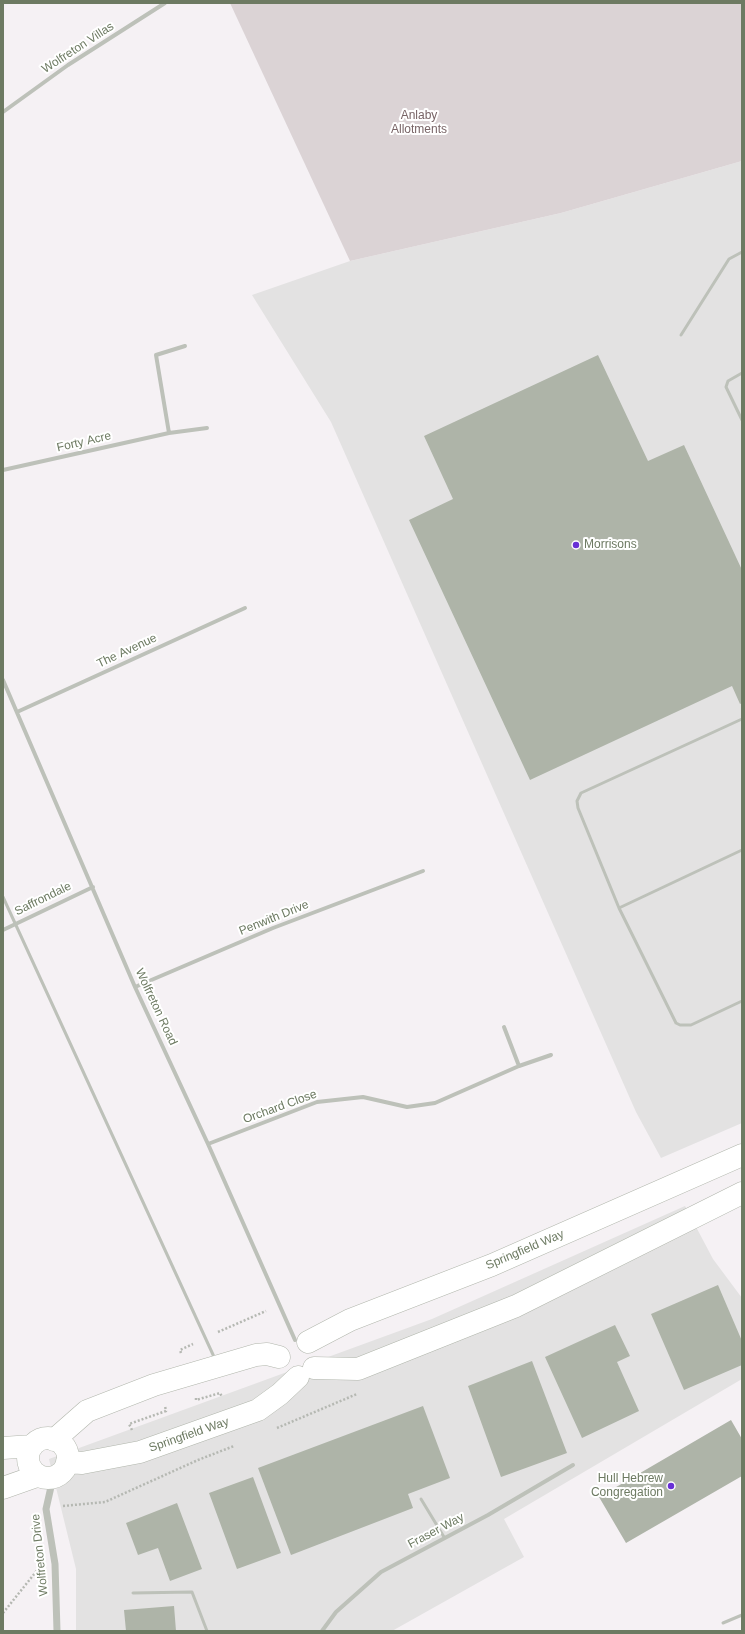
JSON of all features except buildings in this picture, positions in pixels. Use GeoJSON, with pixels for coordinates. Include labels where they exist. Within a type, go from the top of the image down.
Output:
{"type":"FeatureCollection","features":[{"type":"Feature","properties":{"kind":"main road","name":"Springfield Way"},"geometry":{"type":"LineString","coordinates":[[301,1341],[350,1320],[492,1265],[742,1156]]}},
{"type":"Feature","properties":{"kind":"main road"},"geometry":{"type":"LineString","coordinates":[[306,1372],[316,1357],[312,1346],[301,1341],[284,1346],[279,1357],[279,1363],[286,1374],[358,1369],[509,1308],[742,1193]]}},
{"type":"Feature","properties":{"kind":"main road"},"geometry":{"type":"LineString","coordinates":[[54,1440],[87,1412],[154,1385],[256,1355],[267,1354],[279,1357]]}},
{"type":"Feature","properties":{"kind":"main road","name":"Springfield Way"},"geometry":{"type":"LineString","coordinates":[[3,1488],[82,1463],[140,1452],[258,1410],[306,1372]]}},
{"type":"Feature","properties":{"kind":"main road"},"geometry":{"type":"LineString","coordinates":[[42,1439],[54,1440],[64,1447],[68,1458],[52,1472],[32,1471],[28,1459],[28,1453],[32,1446],[42,1439]]}},
{"type":"Feature","properties":{"kind":"main road"},"geometry":{"type":"LineString","coordinates":[[3,1448],[32,1446]]}},
{"type":"Feature","properties":{"kind":"street","name":"Wolfreton Villas"},"geometry":{"type":"LineString","coordinates":[[3,112],[68,65],[165,3]]}},
{"type":"Feature","properties":{"kind":"street"},"geometry":{"type":"LineString","coordinates":[[169,433],[156,354],[185,346]]}},
{"type":"Feature","properties":{"kind":"street","name":"Forty Acre"},"geometry":{"type":"LineString","coordinates":[[3,470],[169,433],[207,428]]}},
{"type":"Feature","properties":{"kind":"street","name":"The Avenue"},"geometry":{"type":"LineString","coordinates":[[18,712],[245,608]]}},
{"type":"Feature","properties":{"kind":"street","name":"Wolfreton Road"},"geometry":{"type":"LineString","coordinates":[[3,680],[135,987],[301,1341]]}},
{"type":"Feature","properties":{"kind":"street","name":"Penwith Drive"},"geometry":{"type":"LineString","coordinates":[[135,987],[273,928],[423,871]]}},
{"type":"Feature","properties":{"kind":"street","name":"Saffrondale"},"geometry":{"type":"LineString","coordinates":[[3,930],[93,887]]}},
{"type":"Feature","properties":{"kind":"street"},"geometry":{"type":"LineString","coordinates":[[504,1027],[519,1066]]}},
{"type":"Feature","properties":{"kind":"street","name":"Orchard Close"},"geometry":{"type":"LineString","coordinates":[[208,1144],[317,1102],[364,1097],[408,1107],[435,1103],[519,1066],[551,1055]]}},
{"type":"Feature","properties":{"kind":"street","name":"Fraser Way"},"geometry":{"type":"LineString","coordinates":[[322,1631],[336,1612],[381,1572],[444,1537],[488,1515],[573,1464]]}},
{"type":"Feature","properties":{"kind":"street","name":"Wolfreton Drive"},"geometry":{"type":"LineString","coordinates":[[52,1472],[46,1509],[55,1564],[57,1631]]}},
{"type":"Feature","properties":{"kind":"lane"},"geometry":{"type":"LineString","coordinates":[[681,335],[729,259],[742,252]]}},
{"type":"Feature","properties":{"kind":"lane"},"geometry":{"type":"LineString","coordinates":[[742,373],[728,381],[726,387],[742,420]]}},
{"type":"Feature","properties":{"kind":"lane"},"geometry":{"type":"LineString","coordinates":[[742,719],[581,793],[578,797],[578,808],[619,908],[676,1023],[680,1026],[691,1025],[742,1001]]}},
{"type":"Feature","properties":{"kind":"lane"},"geometry":{"type":"LineString","coordinates":[[619,908],[742,850]]}},
{"type":"Feature","properties":{"kind":"lane"},"geometry":{"type":"LineString","coordinates":[[3,897],[203,1330],[218,1366]]}},
{"type":"Feature","properties":{"kind":"lane"},"geometry":{"type":"LineString","coordinates":[[421,1499],[444,1537]]}},
{"type":"Feature","properties":{"kind":"lane"},"geometry":{"type":"LineString","coordinates":[[133,1593],[192,1592],[207,1631]]}},
{"type":"Feature","properties":{"kind":"lane"},"geometry":{"type":"LineString","coordinates":[[722,1623],[742,1615]]}},
{"type":"Feature","properties":{"kind":"path"},"geometry":{"type":"LineString","coordinates":[[3,1613],[38,1568],[55,1564]]}},
{"type":"Feature","properties":{"kind":"shaded area"},"geometry":{"type":"Polygon","coordinates":[[[742,161],[742,1123],[661,1158],[636,1112],[331,422],[252,295],[350,261],[561,213],[742,161]]]}},
{"type":"Feature","properties":{"kind":"shaded area"},"geometry":{"type":"Polygon","coordinates":[[[685,1206],[713,1259],[742,1298],[742,1379],[504,1519],[524,1557],[392,1631],[76,1631],[76,1569],[49,1459],[432,1319],[685,1206]]]}},
{"type":"Feature","properties":{"kind":"green space","name":"Anlaby Allotments"},"geometry":{"type":"Polygon","coordinates":[[[230,3],[742,3],[742,161],[561,213],[350,261],[230,3]]]}},
{"type":"Feature","properties":{"kind":"place","name":"Morrisons"},"geometry":{"type":"Point","coordinates":[576,545]}},
{"type":"Feature","properties":{"kind":"place","name":"Hull Hebrew Congregation"},"geometry":{"type":"Point","coordinates":[671,1486]}}]}
